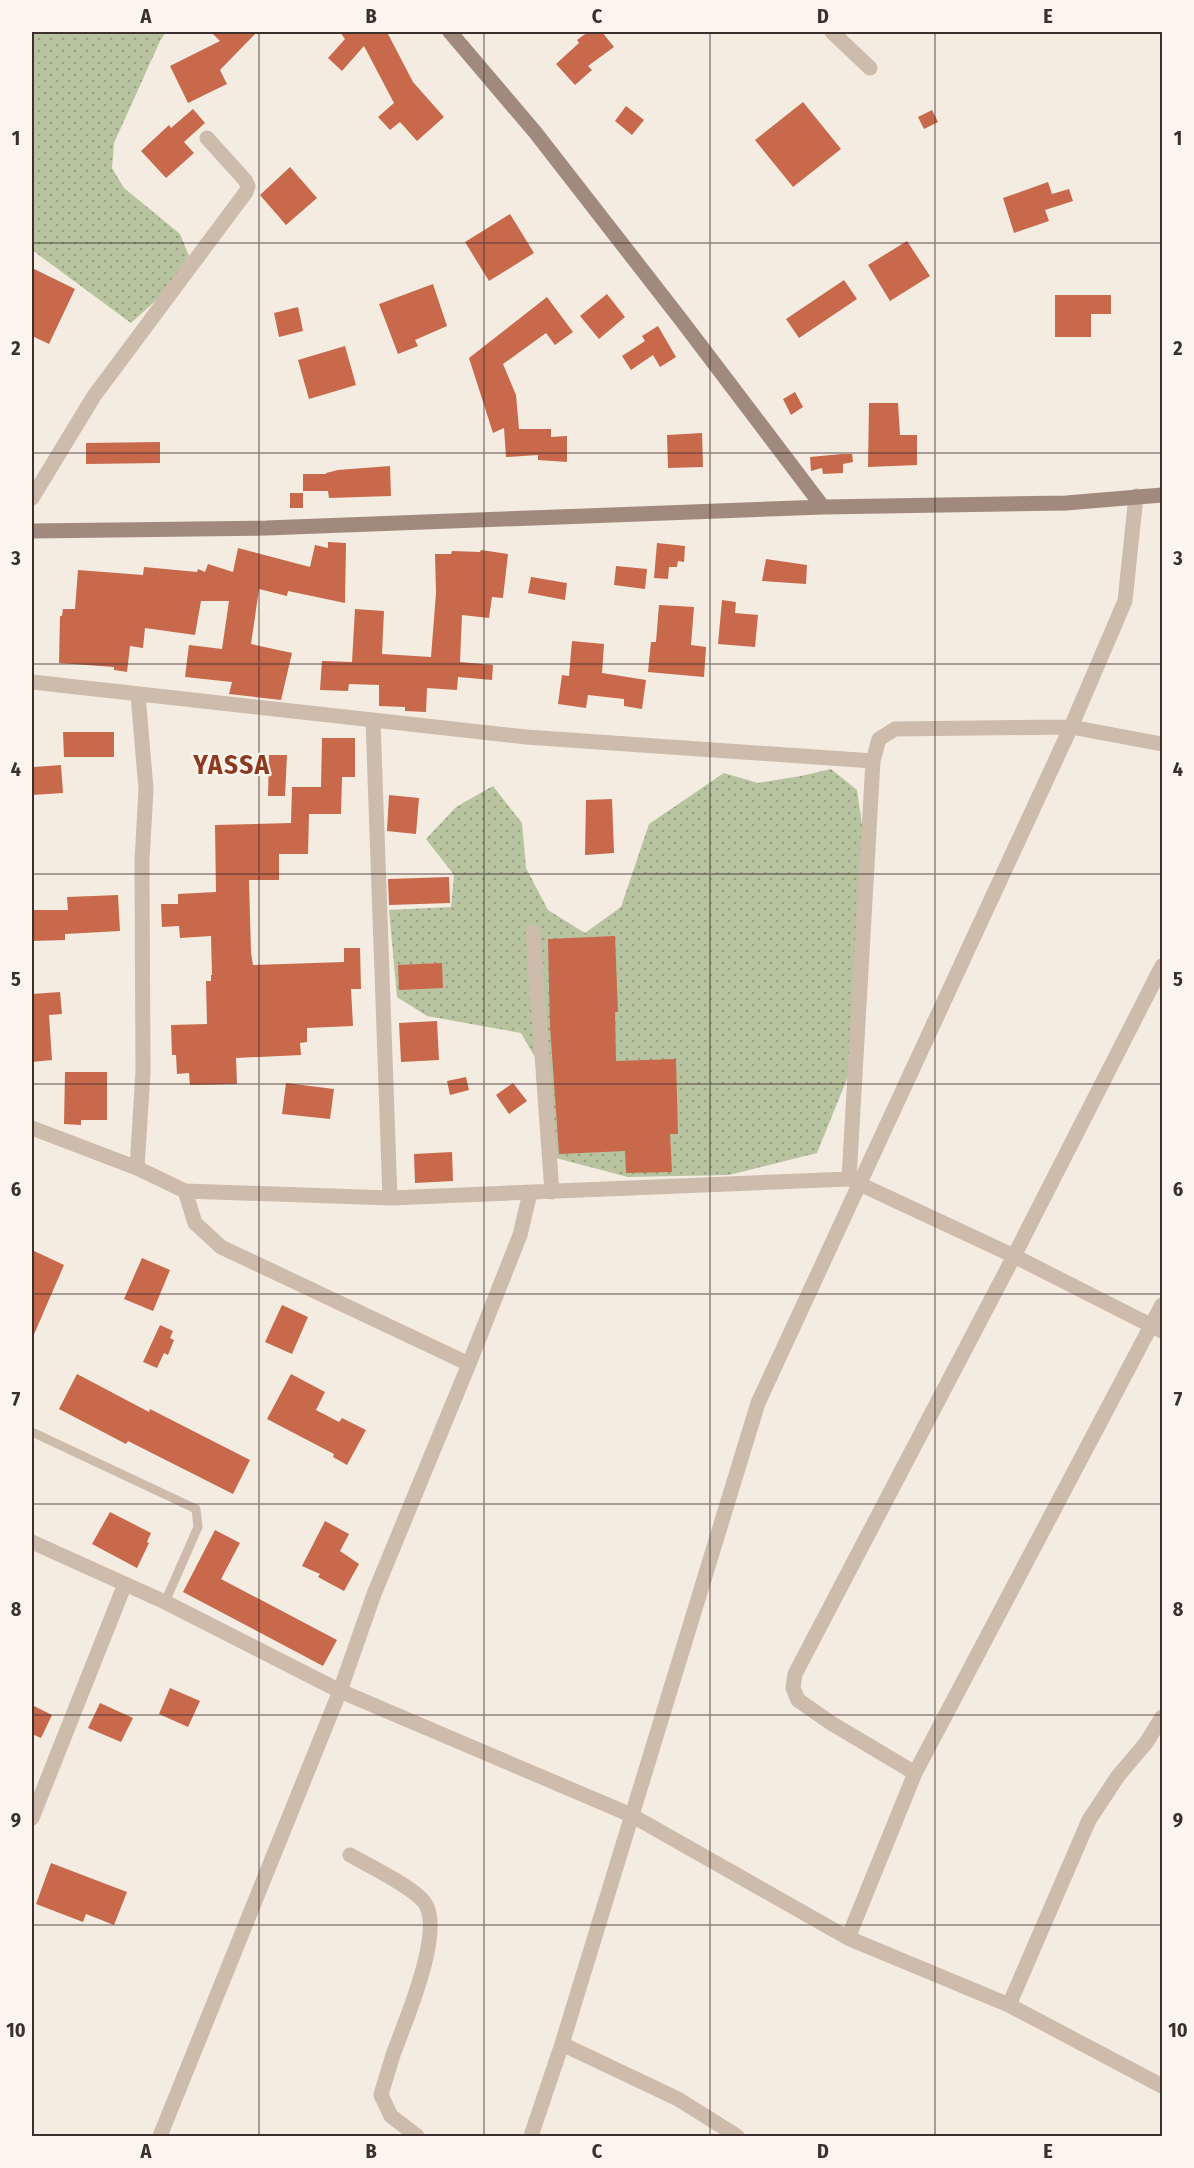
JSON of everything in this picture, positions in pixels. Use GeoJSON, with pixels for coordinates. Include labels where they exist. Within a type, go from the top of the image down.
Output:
{"type":"FeatureCollection","features":[{"type":"Feature","properties":{"kind":"main road"},"geometry":{"type":"LineString","coordinates":[[450,32],[535,132],[823,507]]}},
{"type":"Feature","properties":{"kind":"main road"},"geometry":{"type":"LineString","coordinates":[[32,531],[266,528],[823,507],[1066,503],[1162,495]]}},
{"type":"Feature","properties":{"kind":"street"},"geometry":{"type":"LineString","coordinates":[[831,32],[870,68]]}},
{"type":"Feature","properties":{"kind":"street"},"geometry":{"type":"LineString","coordinates":[[32,498],[94,396],[246,192],[248,186],[245,180],[207,138]]}},
{"type":"Feature","properties":{"kind":"street"},"geometry":{"type":"LineString","coordinates":[[531,2136],[562,2044],[758,1403],[855,1181],[1071,727],[1125,601],[1136,496]]}},
{"type":"Feature","properties":{"kind":"street"},"geometry":{"type":"LineString","coordinates":[[32,682],[526,737],[873,761]]}},
{"type":"Feature","properties":{"kind":"street"},"geometry":{"type":"LineString","coordinates":[[137,1168],[143,1072],[142,861],[146,789],[138,694]]}},
{"type":"Feature","properties":{"kind":"street"},"geometry":{"type":"LineString","coordinates":[[373,720],[390,1198]]}},
{"type":"Feature","properties":{"kind":"street"},"geometry":{"type":"LineString","coordinates":[[855,1181],[873,761],[879,739],[895,729],[1071,727],[1162,744]]}},
{"type":"Feature","properties":{"kind":"street"},"geometry":{"type":"LineString","coordinates":[[533,932],[552,1192]]}},
{"type":"Feature","properties":{"kind":"street"},"geometry":{"type":"LineString","coordinates":[[915,1773],[831,1723],[798,1700],[794,1688],[795,1674],[1014,1256],[1162,966]]}},
{"type":"Feature","properties":{"kind":"street"},"geometry":{"type":"LineString","coordinates":[[32,1128],[137,1168],[185,1191],[390,1198],[855,1181],[1014,1256],[1157,1328]]}},
{"type":"Feature","properties":{"kind":"street"},"geometry":{"type":"LineString","coordinates":[[185,1191],[195,1223],[221,1247],[469,1364]]}},
{"type":"Feature","properties":{"kind":"street"},"geometry":{"type":"LineString","coordinates":[[160,2136],[340,1690],[374,1594],[469,1364],[520,1234],[530,1193]]}},
{"type":"Feature","properties":{"kind":"street"},"geometry":{"type":"LineString","coordinates":[[848,1938],[915,1773],[1157,1328],[1162,1305]]}},
{"type":"Feature","properties":{"kind":"street"},"geometry":{"type":"LineString","coordinates":[[32,1542],[165,1602],[340,1690],[631,1815],[848,1938],[1009,2005],[1162,2086]]}},
{"type":"Feature","properties":{"kind":"street"},"geometry":{"type":"LineString","coordinates":[[32,1818],[125,1584]]}},
{"type":"Feature","properties":{"kind":"street"},"geometry":{"type":"LineString","coordinates":[[1009,2005],[1089,1820],[1118,1776],[1146,1743],[1162,1717]]}},
{"type":"Feature","properties":{"kind":"street"},"geometry":{"type":"LineString","coordinates":[[351,1855],[402,1885],[425,1902],[431,1930],[429,1940],[415,2000],[393,2056],[381,2095],[391,2116],[417,2136]]}},
{"type":"Feature","properties":{"kind":"street"},"geometry":{"type":"LineString","coordinates":[[562,2044],[678,2098],[737,2136]]}},
{"type":"Feature","properties":{"kind":"lane"},"geometry":{"type":"LineString","coordinates":[[32,1432],[196,1509],[198,1527],[165,1602]]}},
{"type":"Feature","properties":{"kind":"green space"},"geometry":{"type":"Polygon","coordinates":[[[32,32],[166,32],[114,143],[112,168],[124,188],[180,234],[189,256],[162,295],[131,323],[32,250],[32,32]]]}},
{"type":"Feature","properties":{"kind":"green space"},"geometry":{"type":"Polygon","coordinates":[[[831,769],[857,790],[865,845],[851,1069],[817,1153],[729,1175],[628,1177],[552,1157],[543,1071],[521,1033],[427,1016],[397,997],[389,910],[451,907],[454,875],[426,839],[456,807],[493,786],[522,823],[526,868],[548,910],[585,933],[621,907],[649,824],[724,773],[758,783],[831,769]]]}},
{"type":"Feature","properties":{"kind":"building"},"geometry":{"type":"Polygon","coordinates":[[[211,32],[257,32],[220,70],[227,84],[188,103],[170,66],[220,41],[211,32]]]}},
{"type":"Feature","properties":{"kind":"building"},"geometry":{"type":"Polygon","coordinates":[[[340,32],[387,32],[413,82],[444,117],[417,141],[400,122],[390,130],[378,117],[394,103],[364,46],[342,71],[328,58],[345,39],[340,32]]]}},
{"type":"Feature","properties":{"kind":"building"},"geometry":{"type":"Polygon","coordinates":[[[588,32],[602,32],[614,47],[588,66],[592,70],[575,85],[556,64],[579,43],[577,40],[588,32]]]}},
{"type":"Feature","properties":{"kind":"building"},"geometry":{"type":"Polygon","coordinates":[[[803,102],[841,149],[793,187],[755,140],[803,102]]]}},
{"type":"Feature","properties":{"kind":"building"},"geometry":{"type":"Polygon","coordinates":[[[626,106],[644,120],[632,135],[615,121],[626,106]]]}},
{"type":"Feature","properties":{"kind":"building"},"geometry":{"type":"Polygon","coordinates":[[[193,109],[205,123],[184,142],[194,153],[166,178],[141,151],[169,125],[171,128],[193,109]]]}},
{"type":"Feature","properties":{"kind":"building"},"geometry":{"type":"Polygon","coordinates":[[[932,110],[938,122],[924,129],[918,117],[932,110]]]}},
{"type":"Feature","properties":{"kind":"building"},"geometry":{"type":"Polygon","coordinates":[[[290,167],[317,198],[286,225],[260,195],[290,167]]]}},
{"type":"Feature","properties":{"kind":"building"},"geometry":{"type":"Polygon","coordinates":[[[1048,182],[1052,194],[1069,189],[1073,201],[1045,210],[1049,221],[1014,233],[1003,198],[1048,182]]]}},
{"type":"Feature","properties":{"kind":"building"},"geometry":{"type":"Polygon","coordinates":[[[510,214],[534,253],[489,281],[465,242],[510,214]]]}},
{"type":"Feature","properties":{"kind":"building"},"geometry":{"type":"Polygon","coordinates":[[[907,241],[930,276],[890,301],[868,265],[907,241]]]}},
{"type":"Feature","properties":{"kind":"building"},"geometry":{"type":"Polygon","coordinates":[[[32,268],[75,289],[49,344],[32,336],[32,268]]]}},
{"type":"Feature","properties":{"kind":"building"},"geometry":{"type":"Polygon","coordinates":[[[844,280],[857,299],[799,338],[786,319],[844,280]]]}},
{"type":"Feature","properties":{"kind":"building"},"geometry":{"type":"Polygon","coordinates":[[[433,284],[447,326],[415,340],[418,346],[398,354],[379,304],[433,284]]]}},
{"type":"Feature","properties":{"kind":"building"},"geometry":{"type":"Polygon","coordinates":[[[607,294],[625,317],[599,339],[580,316],[607,294]]]}},
{"type":"Feature","properties":{"kind":"building"},"geometry":{"type":"Polygon","coordinates":[[[1055,295],[1111,295],[1111,314],[1091,314],[1091,337],[1055,337],[1055,295]]]}},
{"type":"Feature","properties":{"kind":"building"},"geometry":{"type":"Polygon","coordinates":[[[547,297],[573,332],[555,345],[546,333],[503,364],[516,395],[519,429],[551,429],[551,437],[567,436],[567,462],[538,460],[538,455],[506,457],[504,428],[493,433],[469,358],[547,297]]]}},
{"type":"Feature","properties":{"kind":"building"},"geometry":{"type":"Polygon","coordinates":[[[298,307],[303,331],[279,337],[274,313],[298,307]]]}},
{"type":"Feature","properties":{"kind":"building"},"geometry":{"type":"Polygon","coordinates":[[[658,326],[676,357],[660,367],[653,355],[631,370],[622,356],[645,341],[642,336],[658,326]]]}},
{"type":"Feature","properties":{"kind":"building"},"geometry":{"type":"Polygon","coordinates":[[[345,346],[356,385],[309,399],[298,360],[345,346]]]}},
{"type":"Feature","properties":{"kind":"building"},"geometry":{"type":"Polygon","coordinates":[[[795,392],[803,407],[791,415],[783,399],[795,392]]]}},
{"type":"Feature","properties":{"kind":"building"},"geometry":{"type":"Polygon","coordinates":[[[869,403],[898,403],[900,435],[917,435],[917,465],[868,467],[869,403]]]}},
{"type":"Feature","properties":{"kind":"building"},"geometry":{"type":"Polygon","coordinates":[[[702,433],[703,467],[668,468],[667,435],[702,433]]]}},
{"type":"Feature","properties":{"kind":"building"},"geometry":{"type":"Polygon","coordinates":[[[160,442],[160,463],[86,464],[86,443],[160,442]]]}},
{"type":"Feature","properties":{"kind":"building"},"geometry":{"type":"Polygon","coordinates":[[[852,454],[853,462],[843,464],[843,473],[823,474],[822,468],[811,471],[810,457],[852,454]]]}},
{"type":"Feature","properties":{"kind":"building"},"geometry":{"type":"Polygon","coordinates":[[[390,466],[391,496],[329,498],[328,491],[303,491],[303,474],[326,474],[338,470],[390,466]]]}},
{"type":"Feature","properties":{"kind":"building"},"geometry":{"type":"Polygon","coordinates":[[[290,493],[303,493],[303,508],[290,508],[290,493]]]}},
{"type":"Feature","properties":{"kind":"building"},"geometry":{"type":"Polygon","coordinates":[[[328,542],[346,543],[345,603],[288,591],[287,596],[259,589],[251,644],[292,653],[281,700],[229,694],[232,682],[185,677],[189,645],[222,649],[229,601],[201,601],[195,635],[145,628],[143,648],[130,646],[127,672],[114,670],[114,667],[59,663],[60,616],[62,616],[63,609],[75,609],[78,570],[143,575],[144,567],[197,572],[198,569],[205,572],[208,564],[233,572],[238,548],[310,567],[315,545],[328,548],[328,542]]]}},
{"type":"Feature","properties":{"kind":"building"},"geometry":{"type":"Polygon","coordinates":[[[657,543],[685,546],[684,562],[678,561],[677,567],[669,567],[668,579],[654,578],[657,543]]]}},
{"type":"Feature","properties":{"kind":"building"},"geometry":{"type":"Polygon","coordinates":[[[481,550],[508,554],[503,598],[492,597],[489,618],[462,615],[460,662],[493,665],[492,680],[458,677],[457,690],[427,688],[426,712],[405,711],[405,707],[379,706],[379,685],[349,684],[348,691],[320,690],[322,661],[352,662],[355,609],[384,611],[382,654],[431,657],[436,593],[435,554],[451,554],[452,551],[480,552],[481,550]]]}},
{"type":"Feature","properties":{"kind":"building"},"geometry":{"type":"Polygon","coordinates":[[[766,559],[807,565],[806,584],[762,581],[766,559]]]}},
{"type":"Feature","properties":{"kind":"building"},"geometry":{"type":"Polygon","coordinates":[[[616,566],[647,569],[645,589],[614,585],[616,566]]]}},
{"type":"Feature","properties":{"kind":"building"},"geometry":{"type":"Polygon","coordinates":[[[531,577],[567,583],[565,600],[528,593],[531,577]]]}},
{"type":"Feature","properties":{"kind":"building"},"geometry":{"type":"Polygon","coordinates":[[[722,600],[736,602],[735,613],[758,615],[755,647],[718,644],[722,600]]]}},
{"type":"Feature","properties":{"kind":"building"},"geometry":{"type":"Polygon","coordinates":[[[659,605],[694,607],[691,645],[706,647],[704,677],[648,672],[651,642],[656,642],[659,605]]]}},
{"type":"Feature","properties":{"kind":"building"},"geometry":{"type":"Polygon","coordinates":[[[572,641],[604,644],[602,673],[646,680],[642,709],[624,706],[624,699],[588,695],[586,708],[558,704],[562,675],[569,676],[572,641]]]}},
{"type":"Feature","properties":{"kind":"building"},"geometry":{"type":"Polygon","coordinates":[[[63,732],[114,732],[114,757],[64,757],[63,732]]]}},
{"type":"Feature","properties":{"kind":"building"},"geometry":{"type":"Polygon","coordinates":[[[322,738],[355,738],[355,777],[342,777],[341,814],[309,814],[308,854],[279,854],[279,880],[249,880],[251,953],[253,965],[344,962],[344,948],[360,948],[361,989],[351,989],[353,1026],[307,1028],[307,1042],[300,1043],[301,1055],[236,1058],[237,1084],[190,1085],[189,1073],[177,1074],[176,1055],[172,1055],[171,1025],[207,1024],[206,981],[211,981],[212,975],[211,936],[180,938],[179,926],[162,927],[161,904],[178,904],[178,894],[216,892],[215,825],[291,823],[292,787],[321,787],[322,738]]]}},
{"type":"Feature","properties":{"kind":"building"},"geometry":{"type":"Polygon","coordinates":[[[269,755],[287,755],[285,796],[268,796],[269,755]]]}},
{"type":"Feature","properties":{"kind":"building"},"geometry":{"type":"Polygon","coordinates":[[[61,765],[63,793],[32,795],[34,767],[61,765]]]}},
{"type":"Feature","properties":{"kind":"building"},"geometry":{"type":"Polygon","coordinates":[[[389,795],[419,798],[416,834],[387,831],[389,795]]]}},
{"type":"Feature","properties":{"kind":"building"},"geometry":{"type":"Polygon","coordinates":[[[612,799],[614,853],[585,855],[586,800],[612,799]]]}},
{"type":"Feature","properties":{"kind":"building"},"geometry":{"type":"Polygon","coordinates":[[[449,877],[450,903],[389,905],[388,879],[449,877]]]}},
{"type":"Feature","properties":{"kind":"building"},"geometry":{"type":"Polygon","coordinates":[[[118,895],[120,931],[65,934],[65,940],[32,941],[32,910],[68,910],[67,897],[118,895]]]}},
{"type":"Feature","properties":{"kind":"building"},"geometry":{"type":"Polygon","coordinates":[[[615,936],[618,1012],[615,1012],[616,1061],[676,1059],[678,1134],[670,1134],[672,1172],[626,1173],[625,1151],[559,1154],[550,1026],[548,939],[615,936]]]}},
{"type":"Feature","properties":{"kind":"building"},"geometry":{"type":"Polygon","coordinates":[[[442,963],[443,988],[399,990],[398,965],[442,963]]]}},
{"type":"Feature","properties":{"kind":"building"},"geometry":{"type":"Polygon","coordinates":[[[60,992],[62,1014],[49,1015],[52,1060],[32,1062],[32,994],[60,992]]]}},
{"type":"Feature","properties":{"kind":"building"},"geometry":{"type":"Polygon","coordinates":[[[437,1021],[439,1060],[401,1062],[399,1023],[437,1021]]]}},
{"type":"Feature","properties":{"kind":"building"},"geometry":{"type":"Polygon","coordinates":[[[65,1072],[107,1072],[107,1120],[81,1120],[81,1125],[64,1124],[65,1072]]]}},
{"type":"Feature","properties":{"kind":"building"},"geometry":{"type":"Polygon","coordinates":[[[466,1077],[469,1090],[450,1095],[447,1081],[466,1077]]]}},
{"type":"Feature","properties":{"kind":"building"},"geometry":{"type":"Polygon","coordinates":[[[286,1083],[334,1089],[330,1119],[282,1114],[286,1083]]]}},
{"type":"Feature","properties":{"kind":"building"},"geometry":{"type":"Polygon","coordinates":[[[513,1083],[527,1101],[509,1114],[496,1095],[513,1083]]]}},
{"type":"Feature","properties":{"kind":"building"},"geometry":{"type":"Polygon","coordinates":[[[452,1152],[453,1181],[415,1183],[414,1154],[452,1152]]]}},
{"type":"Feature","properties":{"kind":"building"},"geometry":{"type":"Polygon","coordinates":[[[32,1250],[64,1265],[32,1339],[32,1250]]]}},
{"type":"Feature","properties":{"kind":"building"},"geometry":{"type":"Polygon","coordinates":[[[142,1258],[170,1270],[153,1311],[124,1299],[142,1258]]]}},
{"type":"Feature","properties":{"kind":"building"},"geometry":{"type":"Polygon","coordinates":[[[282,1305],[308,1317],[292,1354],[265,1342],[282,1305]]]}},
{"type":"Feature","properties":{"kind":"building"},"geometry":{"type":"Polygon","coordinates":[[[160,1325],[173,1331],[170,1338],[174,1340],[168,1355],[164,1353],[157,1368],[143,1362],[160,1325]]]}},
{"type":"Feature","properties":{"kind":"building"},"geometry":{"type":"Polygon","coordinates":[[[77,1374],[149,1412],[150,1409],[250,1460],[233,1494],[128,1441],[126,1444],[59,1409],[77,1374]]]}},
{"type":"Feature","properties":{"kind":"building"},"geometry":{"type":"Polygon","coordinates":[[[291,1374],[325,1392],[316,1410],[339,1422],[342,1418],[366,1430],[347,1465],[333,1457],[334,1454],[267,1419],[291,1374]]]}},
{"type":"Feature","properties":{"kind":"building"},"geometry":{"type":"Polygon","coordinates":[[[110,1512],[151,1533],[147,1542],[149,1543],[137,1568],[92,1544],[110,1512]]]}},
{"type":"Feature","properties":{"kind":"building"},"geometry":{"type":"Polygon","coordinates":[[[325,1521],[349,1534],[340,1551],[359,1564],[344,1591],[318,1577],[320,1574],[302,1566],[325,1521]]]}},
{"type":"Feature","properties":{"kind":"building"},"geometry":{"type":"Polygon","coordinates":[[[215,1530],[240,1543],[221,1579],[337,1640],[323,1666],[183,1592],[215,1530]]]}},
{"type":"Feature","properties":{"kind":"building"},"geometry":{"type":"Polygon","coordinates":[[[170,1688],[200,1701],[188,1727],[159,1714],[170,1688]]]}},
{"type":"Feature","properties":{"kind":"building"},"geometry":{"type":"Polygon","coordinates":[[[100,1703],[133,1718],[121,1742],[88,1728],[100,1703]]]}},
{"type":"Feature","properties":{"kind":"building"},"geometry":{"type":"Polygon","coordinates":[[[32,1705],[52,1715],[41,1738],[32,1734],[32,1705]]]}},
{"type":"Feature","properties":{"kind":"building"},"geometry":{"type":"Polygon","coordinates":[[[51,1863],[127,1892],[114,1925],[86,1914],[83,1922],[36,1904],[51,1863]]]}},
{"type":"Feature","properties":{"kind":"district","name":"YASSA"},"geometry":{"type":"Point","coordinates":[232,765]}}]}
